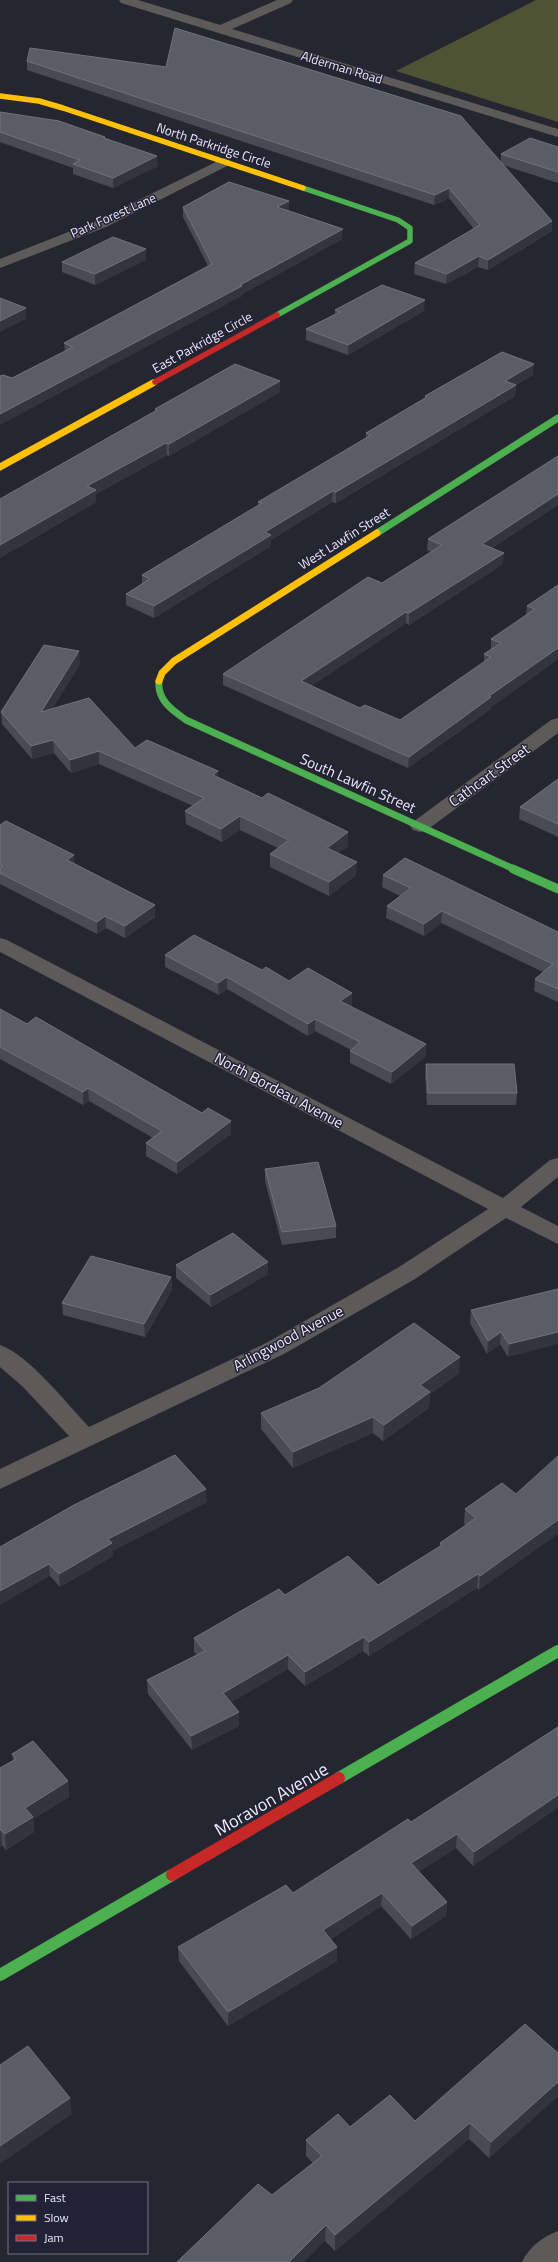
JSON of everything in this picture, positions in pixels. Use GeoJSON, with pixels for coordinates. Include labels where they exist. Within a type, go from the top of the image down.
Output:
{"type":"FeatureCollection","features":[{"type":"Feature","properties":{"kind":"street","name":"Alderman Road"},"geometry":{"type":"LineString","coordinates":[[125,0],[558,133]]}},
{"type":"Feature","properties":{"kind":"street"},"geometry":{"type":"LineString","coordinates":[[221,29],[287,0]]}},
{"type":"Feature","properties":{"kind":"street","name":"North Parkridge Circle"},"geometry":{"type":"LineString","coordinates":[[0,96],[39,101],[63,108],[398,220],[410,228],[411,234]]}},
{"type":"Feature","properties":{"kind":"street","name":"Park Forest Lane"},"geometry":{"type":"LineString","coordinates":[[0,264],[41,246],[101,224],[224,162]]}},
{"type":"Feature","properties":{"kind":"street","name":"East Parkridge Circle"},"geometry":{"type":"LineString","coordinates":[[0,468],[402,247],[410,241],[411,234]]}},
{"type":"Feature","properties":{"kind":"street","name":"West Lawfin Street"},"geometry":{"type":"LineString","coordinates":[[158,690],[160,676],[174,661],[558,418]]}},
{"type":"Feature","properties":{"kind":"street","name":"South Lawfin Street"},"geometry":{"type":"LineString","coordinates":[[158,690],[165,705],[186,720],[558,889]]}},
{"type":"Feature","properties":{"kind":"street","name":"Cathcart Street"},"geometry":{"type":"LineString","coordinates":[[420,826],[558,724]]}},
{"type":"Feature","properties":{"kind":"street","name":"North Bordeau Avenue"},"geometry":{"type":"LineString","coordinates":[[0,944],[558,1236]]}},
{"type":"Feature","properties":{"kind":"street","name":"Arlingwood Avenue"},"geometry":{"type":"LineString","coordinates":[[0,1480],[276,1348],[407,1273],[505,1208],[558,1165]]}},
{"type":"Feature","properties":{"kind":"street"},"geometry":{"type":"LineString","coordinates":[[0,1354],[31,1380],[86,1439]]}},
{"type":"Feature","properties":{"kind":"street","name":"Moravon Avenue"},"geometry":{"type":"LineString","coordinates":[[0,1975],[558,1651]]}},
{"type":"Feature","properties":{"kind":"street"},"geometry":{"type":"LineString","coordinates":[[538,2262],[558,2246]]}},
{"type":"Feature","properties":{"kind":"green space"},"geometry":{"type":"Polygon","coordinates":[[[536,0],[558,0],[558,122],[396,71],[536,0]]]}},
{"type":"Feature","properties":{"kind":"building"},"geometry":{"type":"Polygon","coordinates":[[[175,28],[461,116],[552,221],[488,260],[479,256],[447,274],[415,263],[480,225],[449,188],[435,195],[27,61],[30,48],[166,67],[175,28]]]}},
{"type":"Feature","properties":{"kind":"building"},"geometry":{"type":"Polygon","coordinates":[[[0,112],[59,121],[157,156],[113,178],[73,164],[80,160],[0,132],[0,112]]]}},
{"type":"Feature","properties":{"kind":"building"},"geometry":{"type":"Polygon","coordinates":[[[530,138],[558,147],[558,172],[501,154],[530,138]]]}},
{"type":"Feature","properties":{"kind":"building"},"geometry":{"type":"Polygon","coordinates":[[[229,182],[289,201],[277,207],[343,229],[240,285],[242,286],[0,414],[0,376],[3,375],[12,378],[73,347],[64,343],[212,264],[183,207],[229,182]]]}},
{"type":"Feature","properties":{"kind":"building"},"geometry":{"type":"Polygon","coordinates":[[[113,237],[146,249],[95,274],[62,262],[113,237]]]}},
{"type":"Feature","properties":{"kind":"building"},"geometry":{"type":"Polygon","coordinates":[[[382,285],[425,300],[348,345],[306,329],[340,312],[335,310],[382,285]]]}},
{"type":"Feature","properties":{"kind":"building"},"geometry":{"type":"Polygon","coordinates":[[[0,298],[26,308],[0,321],[0,298]]]}},
{"type":"Feature","properties":{"kind":"building"},"geometry":{"type":"Polygon","coordinates":[[[502,352],[534,364],[505,381],[516,385],[336,492],[333,491],[265,532],[271,535],[154,606],[126,594],[150,579],[142,575],[262,503],[258,502],[371,435],[366,433],[427,397],[425,396],[502,352]]]}},
{"type":"Feature","properties":{"kind":"building"},"geometry":{"type":"Polygon","coordinates":[[[235,364],[280,381],[169,444],[166,443],[87,486],[96,490],[0,545],[0,499],[235,364]]]}},
{"type":"Feature","properties":{"kind":"building"},"geometry":{"type":"Polygon","coordinates":[[[558,456],[558,494],[482,544],[504,553],[409,613],[406,612],[301,681],[360,708],[365,705],[400,720],[491,657],[484,654],[501,643],[491,639],[535,609],[527,606],[558,585],[558,648],[489,696],[491,697],[409,757],[223,674],[368,577],[382,583],[442,545],[428,539],[558,456]]]}},
{"type":"Feature","properties":{"kind":"building"},"geometry":{"type":"Polygon","coordinates":[[[44,645],[79,651],[41,712],[89,698],[135,748],[147,740],[218,771],[213,775],[262,798],[268,793],[348,832],[327,848],[357,862],[329,882],[270,854],[289,840],[240,816],[221,829],[185,811],[204,798],[99,751],[70,760],[53,740],[31,746],[1,712],[44,645]]]}},
{"type":"Feature","properties":{"kind":"building"},"geometry":{"type":"Polygon","coordinates":[[[558,779],[558,824],[520,807],[558,779]]]}},
{"type":"Feature","properties":{"kind":"building"},"geometry":{"type":"Polygon","coordinates":[[[6,821],[74,855],[67,860],[155,905],[125,926],[105,916],[97,922],[0,873],[0,868],[3,866],[0,865],[0,825],[6,821]]]}},
{"type":"Feature","properties":{"kind":"building"},"geometry":{"type":"Polygon","coordinates":[[[405,858],[558,932],[558,989],[535,979],[553,964],[442,911],[424,924],[387,906],[411,888],[383,875],[405,858]]]}},
{"type":"Feature","properties":{"kind":"building"},"geometry":{"type":"Polygon","coordinates":[[[194,935],[262,970],[266,967],[289,981],[308,968],[352,993],[340,1001],[426,1044],[392,1072],[350,1051],[360,1042],[315,1019],[308,1024],[227,977],[218,983],[165,955],[194,935]]]}},
{"type":"Feature","properties":{"kind":"building"},"geometry":{"type":"Polygon","coordinates":[[[0,1009],[27,1024],[36,1017],[202,1113],[208,1108],[231,1121],[177,1162],[146,1143],[162,1131],[88,1088],[83,1092],[0,1047],[0,1009]]]}},
{"type":"Feature","properties":{"kind":"building"},"geometry":{"type":"Polygon","coordinates":[[[426,1064],[514,1064],[517,1093],[428,1093],[426,1064]]]}},
{"type":"Feature","properties":{"kind":"building"},"geometry":{"type":"Polygon","coordinates":[[[318,1162],[336,1226],[282,1232],[265,1169],[318,1162]]]}},
{"type":"Feature","properties":{"kind":"building"},"geometry":{"type":"Polygon","coordinates":[[[233,1233],[268,1262],[210,1295],[176,1265],[233,1233]]]}},
{"type":"Feature","properties":{"kind":"building"},"geometry":{"type":"Polygon","coordinates":[[[91,1256],[171,1277],[144,1324],[62,1303],[91,1256]]]}},
{"type":"Feature","properties":{"kind":"building"},"geometry":{"type":"Polygon","coordinates":[[[558,1289],[558,1332],[509,1344],[501,1332],[488,1341],[471,1310],[558,1289]]]}},
{"type":"Feature","properties":{"kind":"building"},"geometry":{"type":"Polygon","coordinates":[[[414,1323],[460,1357],[420,1385],[430,1392],[384,1425],[373,1417],[293,1452],[261,1413],[319,1388],[414,1323]]]}},
{"type":"Feature","properties":{"kind":"building"},"geometry":{"type":"Polygon","coordinates":[[[175,1455],[206,1489],[108,1539],[112,1543],[59,1574],[49,1564],[0,1591],[0,1547],[74,1505],[175,1455]]]}},
{"type":"Feature","properties":{"kind":"building"},"geometry":{"type":"Polygon","coordinates":[[[558,1456],[558,1520],[480,1576],[478,1574],[369,1642],[364,1637],[305,1672],[288,1655],[223,1693],[239,1712],[191,1736],[147,1680],[205,1651],[194,1638],[279,1589],[285,1595],[348,1556],[378,1585],[442,1545],[440,1543],[476,1518],[465,1509],[502,1483],[516,1494],[558,1456]]]}},
{"type":"Feature","properties":{"kind":"building"},"geometry":{"type":"Polygon","coordinates":[[[558,1727],[558,1795],[474,1852],[457,1834],[411,1863],[447,1902],[412,1926],[382,1893],[323,1930],[337,1947],[228,2012],[178,1947],[286,1885],[293,1893],[408,1819],[411,1822],[558,1727]]]}},
{"type":"Feature","properties":{"kind":"building"},"geometry":{"type":"Polygon","coordinates":[[[33,1741],[68,1781],[25,1808],[33,1817],[5,1834],[0,1830],[0,1768],[16,1759],[12,1754],[33,1741]]]}},
{"type":"Feature","properties":{"kind":"building"},"geometry":{"type":"Polygon","coordinates":[[[525,2024],[558,2053],[558,2082],[491,2142],[470,2123],[335,2235],[326,2225],[289,2262],[177,2262],[258,2184],[272,2195],[322,2156],[306,2140],[338,2114],[350,2127],[390,2095],[415,2121],[525,2024]]]}},
{"type":"Feature","properties":{"kind":"building"},"geometry":{"type":"Polygon","coordinates":[[[28,2046],[70,2098],[0,2146],[0,2065],[28,2046]]]}},
{"type":"Feature","properties":{"kind":"traffic: fast"},"geometry":{"type":"LineString","coordinates":[[277,315],[410,241],[410,228],[398,220],[303,188]]}},
{"type":"Feature","properties":{"kind":"traffic: fast"},"geometry":{"type":"LineString","coordinates":[[377,533],[558,418]]}},
{"type":"Feature","properties":{"kind":"traffic: fast"},"geometry":{"type":"LineString","coordinates":[[159,681],[158,687],[162,699],[176,713],[186,720],[558,889]]}},
{"type":"Feature","properties":{"kind":"traffic: fast"},"geometry":{"type":"LineString","coordinates":[[339,1778],[558,1651]]}},
{"type":"Feature","properties":{"kind":"traffic: fast"},"geometry":{"type":"LineString","coordinates":[[0,1975],[172,1875]]}},
{"type":"Feature","properties":{"kind":"traffic: slow"},"geometry":{"type":"LineString","coordinates":[[0,96],[39,101],[63,108],[303,188]]}},
{"type":"Feature","properties":{"kind":"traffic: slow"},"geometry":{"type":"LineString","coordinates":[[0,467],[155,382]]}},
{"type":"Feature","properties":{"kind":"traffic: slow"},"geometry":{"type":"LineString","coordinates":[[159,681],[162,673],[174,661],[377,533]]}},
{"type":"Feature","properties":{"kind":"traffic: jam"},"geometry":{"type":"LineString","coordinates":[[155,382],[277,315]]}},
{"type":"Feature","properties":{"kind":"traffic: jam"},"geometry":{"type":"LineString","coordinates":[[172,1875],[339,1778]]}}]}
